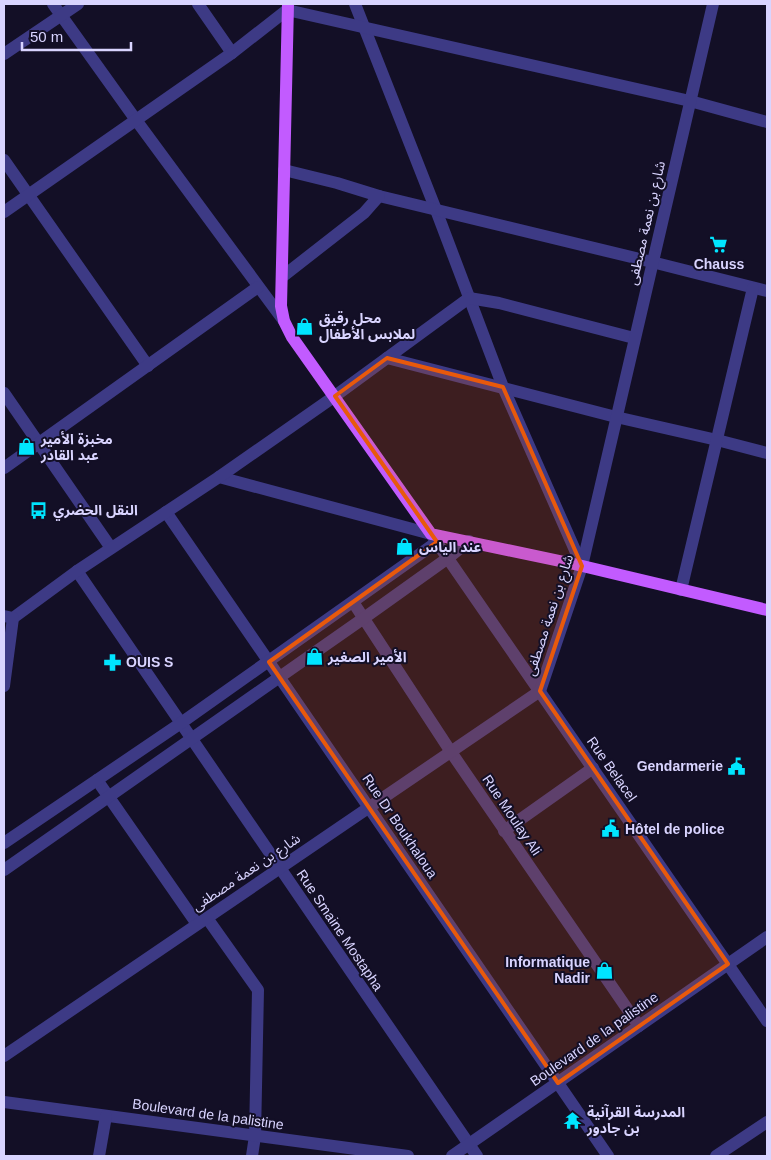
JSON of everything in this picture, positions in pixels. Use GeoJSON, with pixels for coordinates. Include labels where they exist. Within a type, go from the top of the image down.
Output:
{"type":"FeatureCollection","features":[{"type":"Feature","properties":{"kind":"main road"},"geometry":{"type":"LineString","coordinates":[[287,7],[281,306],[284,321],[292,337],[434,538],[469,541],[767,610]]}},
{"type":"Feature","properties":{"kind":"street"},"geometry":{"type":"LineString","coordinates":[[53,4],[258,288],[284,321]]}},
{"type":"Feature","properties":{"kind":"street"},"geometry":{"type":"LineString","coordinates":[[4,54],[78,4]]}},
{"type":"Feature","properties":{"kind":"street"},"geometry":{"type":"LineString","coordinates":[[198,4],[232,53]]}},
{"type":"Feature","properties":{"kind":"street"},"geometry":{"type":"LineString","coordinates":[[355,4],[503,387],[582,566]]}},
{"type":"Feature","properties":{"kind":"street","name":"شارع بن نعمة مصطفى"},"geometry":{"type":"LineString","coordinates":[[4,1056],[540,691],[582,566],[713,4]]}},
{"type":"Feature","properties":{"kind":"street"},"geometry":{"type":"LineString","coordinates":[[4,212],[232,53],[287,7],[365,28],[690,101],[767,122]]}},
{"type":"Feature","properties":{"kind":"street"},"geometry":{"type":"LineString","coordinates":[[4,160],[148,366]]}},
{"type":"Feature","properties":{"kind":"street"},"geometry":{"type":"LineString","coordinates":[[284,170],[379,196],[767,291]]}},
{"type":"Feature","properties":{"kind":"street"},"geometry":{"type":"LineString","coordinates":[[282,277],[364,214],[379,196]]}},
{"type":"Feature","properties":{"kind":"street"},"geometry":{"type":"LineString","coordinates":[[4,468],[258,288]]}},
{"type":"Feature","properties":{"kind":"street"},"geometry":{"type":"LineString","coordinates":[[681,590],[753,288]]}},
{"type":"Feature","properties":{"kind":"street"},"geometry":{"type":"LineString","coordinates":[[4,686],[8,617],[219,478],[469,298],[499,303],[634,338]]}},
{"type":"Feature","properties":{"kind":"street"},"geometry":{"type":"LineString","coordinates":[[387,358],[616,417],[767,453]]}},
{"type":"Feature","properties":{"kind":"street"},"geometry":{"type":"LineString","coordinates":[[4,393],[111,548]]}},
{"type":"Feature","properties":{"kind":"street"},"geometry":{"type":"LineString","coordinates":[[219,478],[434,538]]}},
{"type":"Feature","properties":{"kind":"street","name":"Rue Dr Boukhaloua"},"geometry":{"type":"LineString","coordinates":[[166,512],[608,1156]]}},
{"type":"Feature","properties":{"kind":"street"},"geometry":{"type":"LineString","coordinates":[[4,843],[269,662],[353,602],[434,538]]}},
{"type":"Feature","properties":{"kind":"street","name":"Rue Belacel"},"geometry":{"type":"LineString","coordinates":[[434,538],[767,1021]]}},
{"type":"Feature","properties":{"kind":"street"},"geometry":{"type":"LineString","coordinates":[[4,870],[364,618],[469,541]]}},
{"type":"Feature","properties":{"kind":"street","name":"Rue Smaine Mostapha"},"geometry":{"type":"LineString","coordinates":[[77,571],[477,1156]]}},
{"type":"Feature","properties":{"kind":"street","name":"Rue Moulay Ali"},"geometry":{"type":"LineString","coordinates":[[353,602],[450,752],[639,1026]]}},
{"type":"Feature","properties":{"kind":"street"},"geometry":{"type":"LineString","coordinates":[[504,831],[593,768]]}},
{"type":"Feature","properties":{"kind":"street"},"geometry":{"type":"LineString","coordinates":[[97,780],[202,921],[258,990],[255,1136],[252,1156]]}},
{"type":"Feature","properties":{"kind":"street","name":"Boulevard de la palistine"},"geometry":{"type":"LineString","coordinates":[[452,1156],[767,937]]}},
{"type":"Feature","properties":{"kind":"street","name":"Boulevard de la palistine"},"geometry":{"type":"LineString","coordinates":[[4,1102],[408,1156]]}},
{"type":"Feature","properties":{"kind":"street"},"geometry":{"type":"LineString","coordinates":[[100,1156],[106,1116]]}},
{"type":"Feature","properties":{"kind":"street"},"geometry":{"type":"LineString","coordinates":[[716,1156],[767,1122]]}},
{"type":"Feature","properties":{"kind":"highlighted area"},"geometry":{"type":"Polygon","coordinates":[[[387,358],[503,387],[582,566],[540,691],[728,964],[558,1083],[269,662],[437,542],[335,396],[387,358]]]}},
{"type":"Feature","properties":{"kind":"place","name":"Chauss"},"geometry":{"type":"Point","coordinates":[719,244]}},
{"type":"Feature","properties":{"kind":"place","name":"محل رقيق لملابس الأطفال"},"geometry":{"type":"Point","coordinates":[305,326]}},
{"type":"Feature","properties":{"kind":"place","name":"مخبزة الأمير عبد القادر"},"geometry":{"type":"Point","coordinates":[27,447]}},
{"type":"Feature","properties":{"kind":"place","name":"النقل الحضري"},"geometry":{"type":"Point","coordinates":[39,510]}},
{"type":"Feature","properties":{"kind":"place","name":"عند الياس"},"geometry":{"type":"Point","coordinates":[405,547]}},
{"type":"Feature","properties":{"kind":"place","name":"الأمير الصغير"},"geometry":{"type":"Point","coordinates":[314,657]}},
{"type":"Feature","properties":{"kind":"place","name":"OUIS S"},"geometry":{"type":"Point","coordinates":[112,662]}},
{"type":"Feature","properties":{"kind":"place","name":"Gendarmerie"},"geometry":{"type":"Point","coordinates":[737,766]}},
{"type":"Feature","properties":{"kind":"place","name":"Hôtel de police"},"geometry":{"type":"Point","coordinates":[611,829]}},
{"type":"Feature","properties":{"kind":"place","name":"Informatique Nadir"},"geometry":{"type":"Point","coordinates":[604,970]}},
{"type":"Feature","properties":{"kind":"place","name":"المدرسة القرآنية بن جادور"},"geometry":{"type":"Point","coordinates":[573,1120]}}]}
